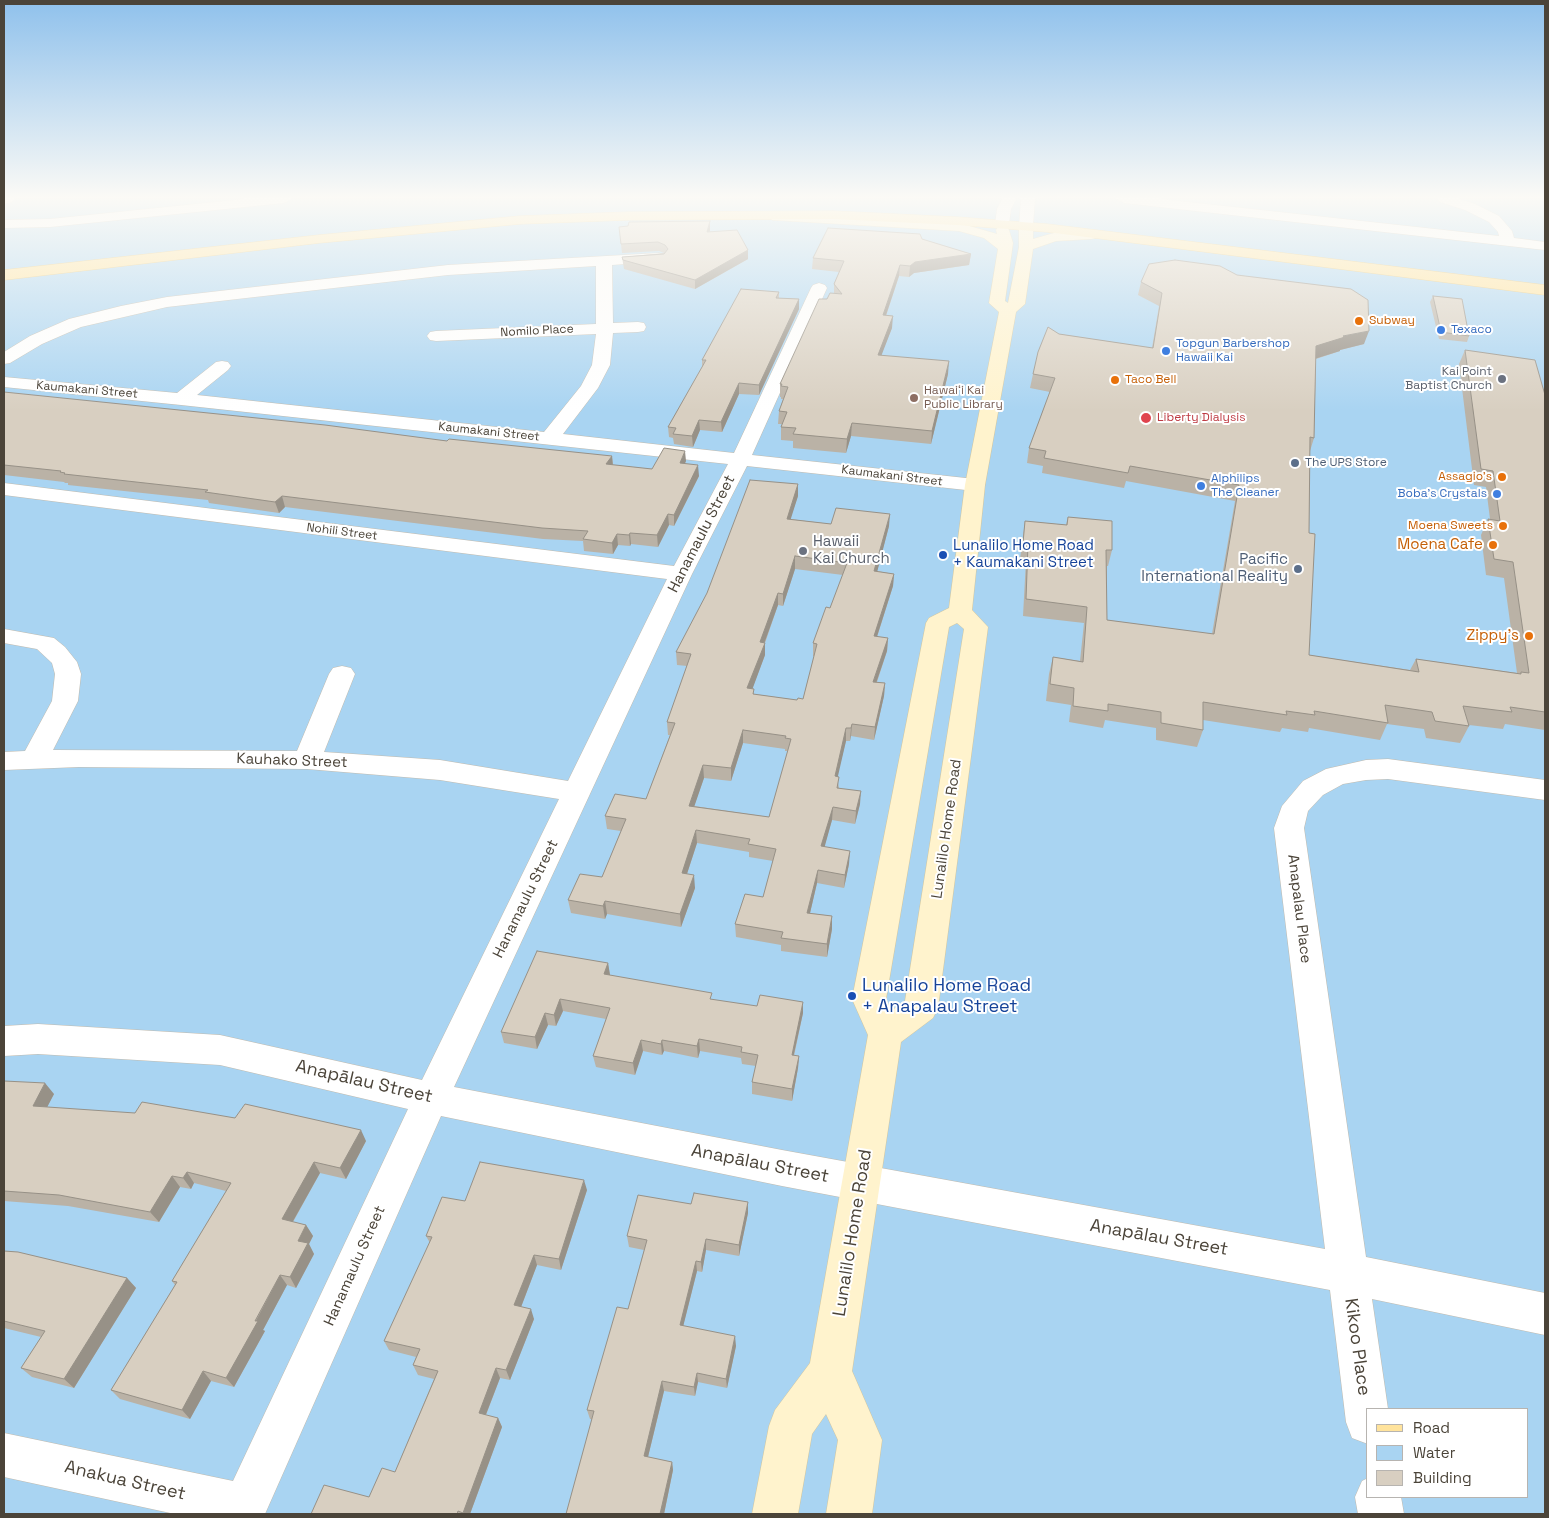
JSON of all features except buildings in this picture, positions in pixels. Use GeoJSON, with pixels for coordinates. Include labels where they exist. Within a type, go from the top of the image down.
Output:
{"type":"FeatureCollection","features":[{"type":"Feature","properties":{"kind":"main road"},"geometry":{"type":"LineString","coordinates":[[4,275],[50,270]]}},
{"type":"Feature","properties":{"kind":"main road"},"geometry":{"type":"LineString","coordinates":[[1002,270],[997,303],[1008,310]]}},
{"type":"Feature","properties":{"kind":"main road"},"geometry":{"type":"LineString","coordinates":[[885,1035],[869,999],[938,622],[960,612],[975,485],[1008,310],[1017,304],[1022,270]]}},
{"type":"Feature","properties":{"kind":"main road"},"geometry":{"type":"LineString","coordinates":[[1382,270],[1545,290]]}},
{"type":"Feature","properties":{"kind":"main road","name":"Lunalilo Home Road"},"geometry":{"type":"LineString","coordinates":[[775,1514],[792,1426],[830,1372],[885,1035],[921,1008],[976,627],[960,612]]}},
{"type":"Feature","properties":{"kind":"main road"},"geometry":{"type":"LineString","coordinates":[[830,1372],[860,1440],[849,1514]]}},
{"type":"Feature","properties":{"kind":"street"},"geometry":{"type":"LineString","coordinates":[[4,359],[36,340],[75,323],[147,306],[413,273],[463,270]]}},
{"type":"Feature","properties":{"kind":"street"},"geometry":{"type":"LineString","coordinates":[[550,438],[596,376],[604,353],[604,270]]}},
{"type":"Feature","properties":{"kind":"street","name":"Hanamaulu Street"},"geometry":{"type":"LineString","coordinates":[[244,1511],[431,1098],[681,574],[740,460],[819,288]]}},
{"type":"Feature","properties":{"kind":"street","name":"Nomilo Place"},"geometry":{"type":"LineString","coordinates":[[436,336],[638,327]]}},
{"type":"Feature","properties":{"kind":"street"},"geometry":{"type":"LineString","coordinates":[[181,399],[222,366]]}},
{"type":"Feature","properties":{"kind":"street","name":"Kaumakani Street"},"geometry":{"type":"LineString","coordinates":[[4,382],[550,438],[975,485]]}},
{"type":"Feature","properties":{"kind":"street","name":"Nohili Street"},"geometry":{"type":"LineString","coordinates":[[4,489],[681,574]]}},
{"type":"Feature","properties":{"kind":"street"},"geometry":{"type":"LineString","coordinates":[[4,636],[45,643],[64,662],[68,674],[65,702],[34,759]]}},
{"type":"Feature","properties":{"kind":"street"},"geometry":{"type":"LineString","coordinates":[[306,760],[342,674]]}},
{"type":"Feature","properties":{"kind":"street","name":"Kauhako Street"},"geometry":{"type":"LineString","coordinates":[[4,761],[173,758],[306,760],[440,770],[578,792]]}},
{"type":"Feature","properties":{"kind":"street","name":"Anapalau Place"},"geometry":{"type":"LineString","coordinates":[[1346,1272],[1288,828],[1293,813],[1301,800],[1320,784],[1336,776],[1366,770],[1388,769],[1545,790]]}},
{"type":"Feature","properties":{"kind":"street","name":"Anapālau Street"},"geometry":{"type":"LineString","coordinates":[[4,1041],[38,1038],[220,1050],[431,1098],[861,1184],[1346,1272],[1545,1314]]}},
{"type":"Feature","properties":{"kind":"street","name":"Kikoo Place"},"geometry":{"type":"LineString","coordinates":[[1346,1272],[1366,1408]]}},
{"type":"Feature","properties":{"kind":"street","name":"Anakua Street"},"geometry":{"type":"LineString","coordinates":[[4,1455],[15,1456],[244,1511]]}},
{"type":"Feature","properties":{"kind":"street"},"geometry":{"type":"LineString","coordinates":[[1378,1498],[1381,1514]]}},
{"type":"Feature","properties":{"kind":"water"},"geometry":{"type":"Polygon","coordinates":[[[4,270],[1545,270],[1545,1514],[4,1514],[4,270]]]}},
{"type":"Feature","properties":{"kind":"place","name":"Subway"},"geometry":{"type":"Point","coordinates":[1359,321]}},
{"type":"Feature","properties":{"kind":"place","name":"Texaco"},"geometry":{"type":"Point","coordinates":[1441,330]}},
{"type":"Feature","properties":{"kind":"place","name":"Topgun Barbershop Hawaii Kai"},"geometry":{"type":"Point","coordinates":[1166,351]}},
{"type":"Feature","properties":{"kind":"place","name":"Kai Point Baptist Church"},"geometry":{"type":"Point","coordinates":[1502,379]}},
{"type":"Feature","properties":{"kind":"place","name":"Taco Bell"},"geometry":{"type":"Point","coordinates":[1115,380]}},
{"type":"Feature","properties":{"kind":"place","name":"Hawaiʻi Kai Public Library"},"geometry":{"type":"Point","coordinates":[914,398]}},
{"type":"Feature","properties":{"kind":"place","name":"Liberty Dialysis"},"geometry":{"type":"Point","coordinates":[1146,418]}},
{"type":"Feature","properties":{"kind":"place","name":"The UPS Store"},"geometry":{"type":"Point","coordinates":[1295,463]}},
{"type":"Feature","properties":{"kind":"place","name":"Assagio’s"},"geometry":{"type":"Point","coordinates":[1502,477]}},
{"type":"Feature","properties":{"kind":"place","name":"Alphilips The Cleaner"},"geometry":{"type":"Point","coordinates":[1201,486]}},
{"type":"Feature","properties":{"kind":"place","name":"Boba's Crystals"},"geometry":{"type":"Point","coordinates":[1497,494]}},
{"type":"Feature","properties":{"kind":"place","name":"Moena Sweets"},"geometry":{"type":"Point","coordinates":[1503,526]}},
{"type":"Feature","properties":{"kind":"place","name":"Moena Cafe"},"geometry":{"type":"Point","coordinates":[1493,545]}},
{"type":"Feature","properties":{"kind":"place","name":"Hawaii Kai Church"},"geometry":{"type":"Point","coordinates":[803,551]}},
{"type":"Feature","properties":{"kind":"place","name":"Lunalilo Home Road + Kaumakani Street"},"geometry":{"type":"Point","coordinates":[943,555]}},
{"type":"Feature","properties":{"kind":"place","name":"Pacific International Reality"},"geometry":{"type":"Point","coordinates":[1298,569]}},
{"type":"Feature","properties":{"kind":"place","name":"Zippy's"},"geometry":{"type":"Point","coordinates":[1529,636]}},
{"type":"Feature","properties":{"kind":"place","name":"Lunalilo Home Road + Anapalau Street"},"geometry":{"type":"Point","coordinates":[852,996]}}]}
